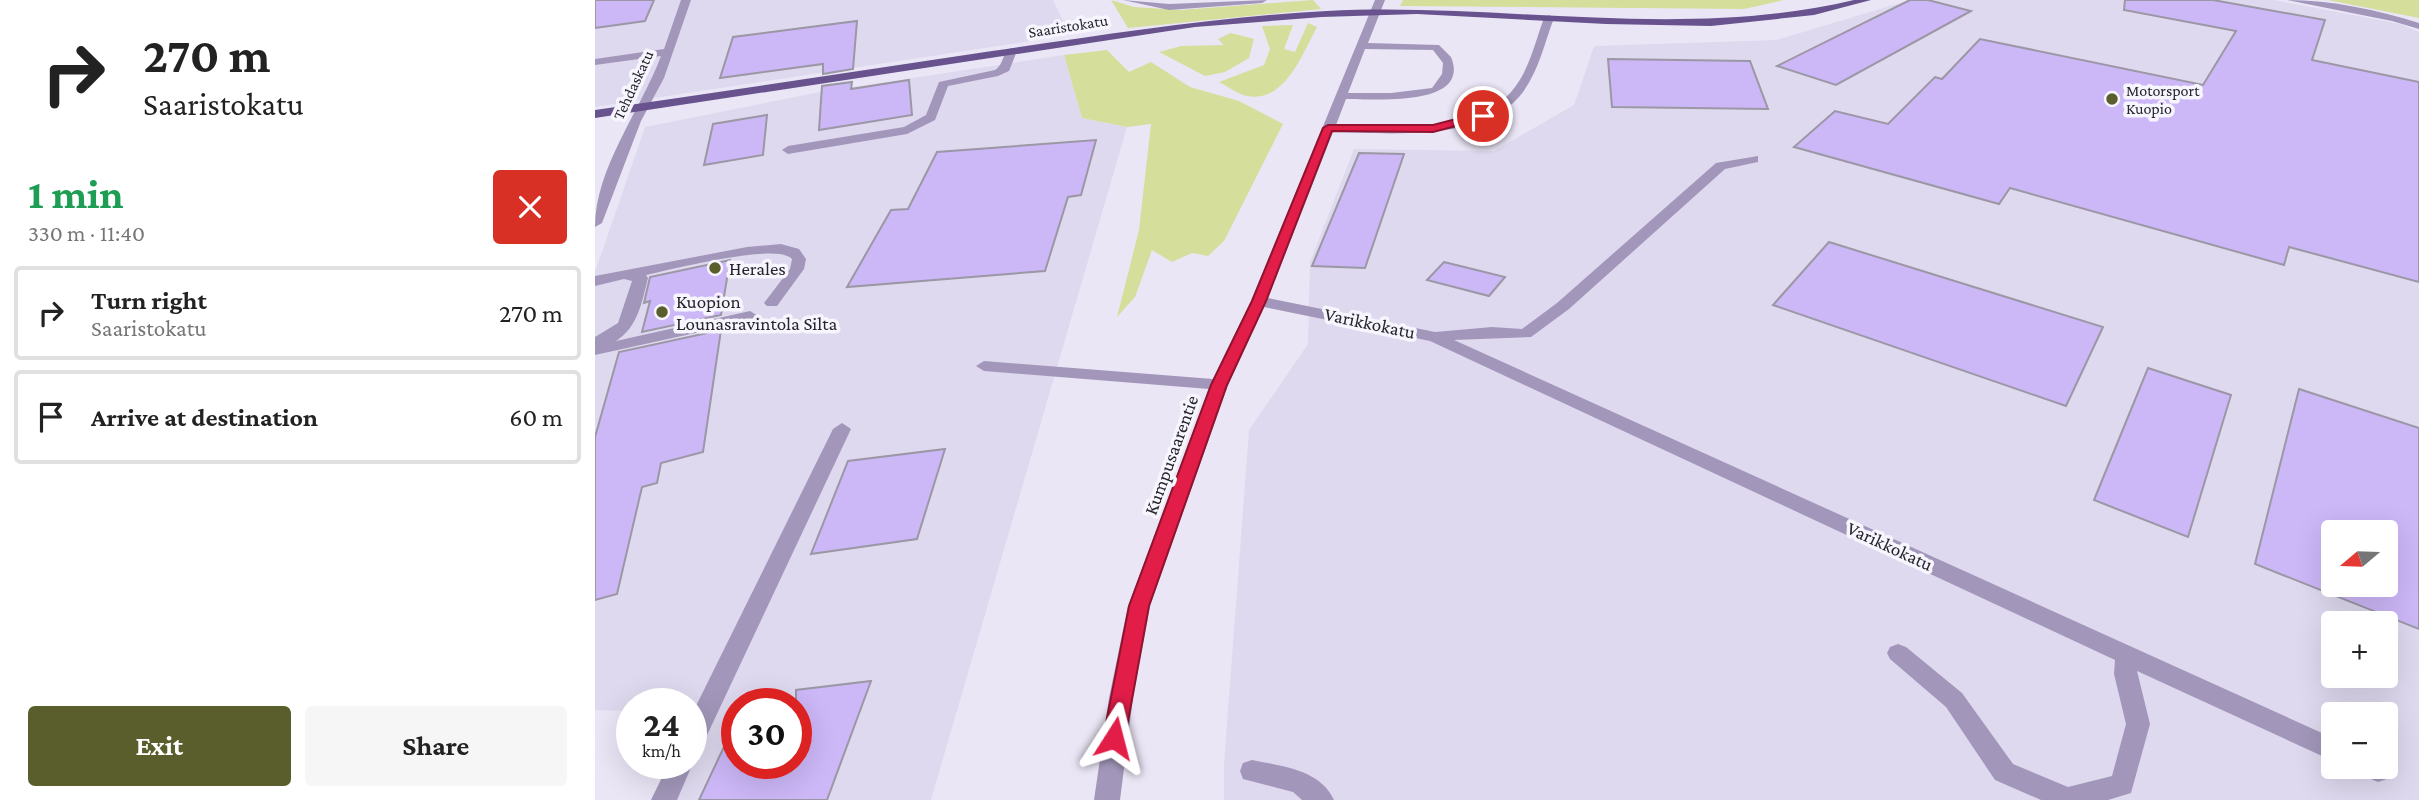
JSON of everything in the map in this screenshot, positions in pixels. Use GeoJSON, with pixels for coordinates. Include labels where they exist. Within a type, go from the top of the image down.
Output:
{"type":"FeatureCollection","features":[{"type":"Feature","properties":{"kind":"main road","name":"Saaristokatu"},"geometry":{"type":"LineString","coordinates":[[595,114],[1195,24],[1286,16],[1447,12],[1659,24],[1723,24],[1796,16],[1866,0]]}},
{"type":"Feature","properties":{"kind":"street","name":"Tehdaskatu"},"geometry":{"type":"LineString","coordinates":[[595,223],[635,121],[645,107],[668,52],[686,0]]}},
{"type":"Feature","properties":{"kind":"street"},"geometry":{"type":"LineString","coordinates":[[1128,0],[1169,7],[1262,0]]}},
{"type":"Feature","properties":{"kind":"street"},"geometry":{"type":"LineString","coordinates":[[2292,0],[2395,18],[2419,26]]}},
{"type":"Feature","properties":{"kind":"street","name":"Kumpusaarentie"},"geometry":{"type":"LineString","coordinates":[[1107,800],[1121,698],[1139,606],[1219,385],[1259,301],[1376,10]]}},
{"type":"Feature","properties":{"kind":"street"},"geometry":{"type":"LineString","coordinates":[[1328,128],[1433,128],[1470,121],[1496,110],[1513,99],[1523,84],[1549,18]]}},
{"type":"Feature","properties":{"kind":"street"},"geometry":{"type":"LineString","coordinates":[[1341,96],[1391,96],[1434,91],[1443,83],[1448,72],[1450,62],[1445,52],[1435,47],[1362,46]]}},
{"type":"Feature","properties":{"kind":"street"},"geometry":{"type":"LineString","coordinates":[[787,150],[907,130],[931,117],[943,84],[998,73],[1005,69],[1012,51]]}},
{"type":"Feature","properties":{"kind":"street"},"geometry":{"type":"LineString","coordinates":[[595,62],[668,52]]}},
{"type":"Feature","properties":{"kind":"street"},"geometry":{"type":"LineString","coordinates":[[1435,337],[1492,332],[1525,334],[1563,306],[1721,166],[1754,159]]}},
{"type":"Feature","properties":{"kind":"street"},"geometry":{"type":"LineString","coordinates":[[595,281],[747,250],[781,248],[794,252],[799,259],[797,269],[772,303]]}},
{"type":"Feature","properties":{"kind":"street"},"geometry":{"type":"LineString","coordinates":[[596,349],[606,339],[626,327],[640,278],[624,275]]}},
{"type":"Feature","properties":{"kind":"street","name":"Varikkokatu"},"geometry":{"type":"LineString","coordinates":[[1259,301],[1435,337],[2321,745]]}},
{"type":"Feature","properties":{"kind":"street"},"geometry":{"type":"LineString","coordinates":[[596,349],[750,316]]}},
{"type":"Feature","properties":{"kind":"street"},"geometry":{"type":"LineString","coordinates":[[984,366],[1219,385]]}},
{"type":"Feature","properties":{"kind":"street"},"geometry":{"type":"LineString","coordinates":[[707,709],[842,429]]}},
{"type":"Feature","properties":{"kind":"street"},"geometry":{"type":"LineString","coordinates":[[1898,653],[1954,700],[2004,772],[2067,799],[2122,785],[2138,724],[2126,674],[2126,656]]}},
{"type":"Feature","properties":{"kind":"street"},"geometry":{"type":"LineString","coordinates":[[1252,771],[1300,782],[1321,800]]}},
{"type":"Feature","properties":{"kind":"street"},"geometry":{"type":"LineString","coordinates":[[664,800],[674,779]]}},
{"type":"Feature","properties":{"kind":"shaded area"},"geometry":{"type":"Polygon","coordinates":[[[595,0],[1053,0],[1070,35],[595,107],[595,0]]]}},
{"type":"Feature","properties":{"kind":"shaded area"},"geometry":{"type":"Polygon","coordinates":[[[1910,0],[2274,0],[2400,24],[2419,32],[2419,800],[1224,800],[1224,763],[1249,430],[1308,344],[1310,262],[1354,149],[1494,151],[1574,105],[1594,46],[1776,40],[1910,0]]]}},
{"type":"Feature","properties":{"kind":"shaded area"},"geometry":{"type":"Polygon","coordinates":[[[1064,55],[1082,118],[1127,127],[931,800],[663,800],[679,779],[707,779],[707,688],[616,688],[616,711],[595,710],[595,272],[645,127],[820,92],[1064,55]]]}},
{"type":"Feature","properties":{"kind":"green space"},"geometry":{"type":"Polygon","coordinates":[[[1111,0],[1134,7],[1181,10],[1313,0],[1321,9],[1128,28],[1111,0]]]}},
{"type":"Feature","properties":{"kind":"green space"},"geometry":{"type":"Polygon","coordinates":[[[1403,0],[1784,0],[1744,9],[1400,6],[1403,0]]]}},
{"type":"Feature","properties":{"kind":"green space"},"geometry":{"type":"Polygon","coordinates":[[[2328,0],[2419,0],[2419,18],[2328,0]]]}},
{"type":"Feature","properties":{"kind":"green space"},"geometry":{"type":"Polygon","coordinates":[[[1308,23],[1317,27],[1298,64],[1290,76],[1270,93],[1257,97],[1243,95],[1219,82],[1264,65],[1270,49],[1262,26],[1293,25],[1284,49],[1295,52],[1308,23]]]}},
{"type":"Feature","properties":{"kind":"green space"},"geometry":{"type":"Polygon","coordinates":[[[1231,33],[1254,39],[1249,58],[1225,72],[1205,76],[1159,52],[1181,46],[1224,45],[1218,39],[1231,33]]]}},
{"type":"Feature","properties":{"kind":"green space"},"geometry":{"type":"Polygon","coordinates":[[[1107,50],[1129,72],[1151,62],[1190,87],[1239,101],[1283,124],[1224,241],[1208,256],[1192,253],[1172,262],[1152,250],[1135,297],[1117,317],[1139,230],[1151,124],[1127,127],[1082,118],[1064,55],[1107,50]]]}},
{"type":"Feature","properties":{"kind":"building"},"geometry":{"type":"Polygon","coordinates":[[[595,0],[654,0],[645,21],[595,28],[595,0]]]}},
{"type":"Feature","properties":{"kind":"building"},"geometry":{"type":"Polygon","coordinates":[[[1910,0],[1928,0],[1971,11],[1836,85],[1777,66],[1910,0]]]}},
{"type":"Feature","properties":{"kind":"building"},"geometry":{"type":"Polygon","coordinates":[[[2125,0],[2213,0],[2325,20],[2312,60],[2419,82],[2419,282],[2289,247],[2284,265],[2010,188],[1999,204],[1794,147],[1835,111],[1888,124],[1935,77],[1942,79],[1980,39],[2203,85],[2236,31],[2124,10],[2125,0]]]}},
{"type":"Feature","properties":{"kind":"building"},"geometry":{"type":"Polygon","coordinates":[[[857,21],[853,69],[823,74],[823,64],[720,78],[733,37],[857,21]]]}},
{"type":"Feature","properties":{"kind":"building"},"geometry":{"type":"Polygon","coordinates":[[[1608,59],[1750,61],[1768,109],[1612,107],[1608,59]]]}},
{"type":"Feature","properties":{"kind":"building"},"geometry":{"type":"Polygon","coordinates":[[[909,80],[912,115],[819,130],[822,86],[852,82],[851,89],[909,80]]]}},
{"type":"Feature","properties":{"kind":"building"},"geometry":{"type":"Polygon","coordinates":[[[767,115],[763,155],[704,165],[713,124],[767,115]]]}},
{"type":"Feature","properties":{"kind":"building"},"geometry":{"type":"Polygon","coordinates":[[[1096,140],[1081,195],[1068,197],[1045,271],[847,287],[891,210],[908,209],[937,152],[1096,140]]]}},
{"type":"Feature","properties":{"kind":"building"},"geometry":{"type":"Polygon","coordinates":[[[1359,153],[1404,154],[1365,268],[1312,266],[1359,153]]]}},
{"type":"Feature","properties":{"kind":"building"},"geometry":{"type":"Polygon","coordinates":[[[1829,242],[2103,327],[2066,406],[1773,305],[1829,242]]]}},
{"type":"Feature","properties":{"kind":"building"},"geometry":{"type":"Polygon","coordinates":[[[730,260],[721,315],[642,332],[650,301],[644,303],[650,277],[730,260]]]}},
{"type":"Feature","properties":{"kind":"building"},"geometry":{"type":"Polygon","coordinates":[[[1444,262],[1505,277],[1489,296],[1427,280],[1444,262]]]}},
{"type":"Feature","properties":{"kind":"building"},"geometry":{"type":"Polygon","coordinates":[[[721,330],[703,452],[661,463],[657,483],[642,487],[617,594],[595,600],[595,437],[619,352],[721,330]]]}},
{"type":"Feature","properties":{"kind":"building"},"geometry":{"type":"Polygon","coordinates":[[[2148,368],[2231,395],[2188,537],[2094,500],[2148,368]]]}},
{"type":"Feature","properties":{"kind":"building"},"geometry":{"type":"Polygon","coordinates":[[[2299,389],[2419,428],[2419,629],[2398,621],[2398,611],[2374,611],[2338,597],[2398,597],[2398,520],[2321,520],[2321,590],[2255,564],[2299,389]]]}},
{"type":"Feature","properties":{"kind":"building"},"geometry":{"type":"Polygon","coordinates":[[[945,449],[917,539],[811,554],[848,461],[945,449]]]}},
{"type":"Feature","properties":{"kind":"building"},"geometry":{"type":"Polygon","coordinates":[[[871,681],[827,800],[699,800],[721,753],[721,779],[812,779],[812,688],[871,681]]]}},
{"type":"Feature","properties":{"kind":"place","name":"Motorsport Kuopio"},"geometry":{"type":"Point","coordinates":[2112,99]}},
{"type":"Feature","properties":{"kind":"place","name":"Herales"},"geometry":{"type":"Point","coordinates":[715,268]}},
{"type":"Feature","properties":{"kind":"place","name":"Kuopion Lounasravintola Silta"},"geometry":{"type":"Point","coordinates":[662,312]}},
{"type":"Feature","properties":{"kind":"route"},"geometry":{"type":"LineString","coordinates":[[1114,738],[1139,606],[1219,385],[1259,301],[1328,128],[1408,130],[1433,128],[1483,116]]}}]}
